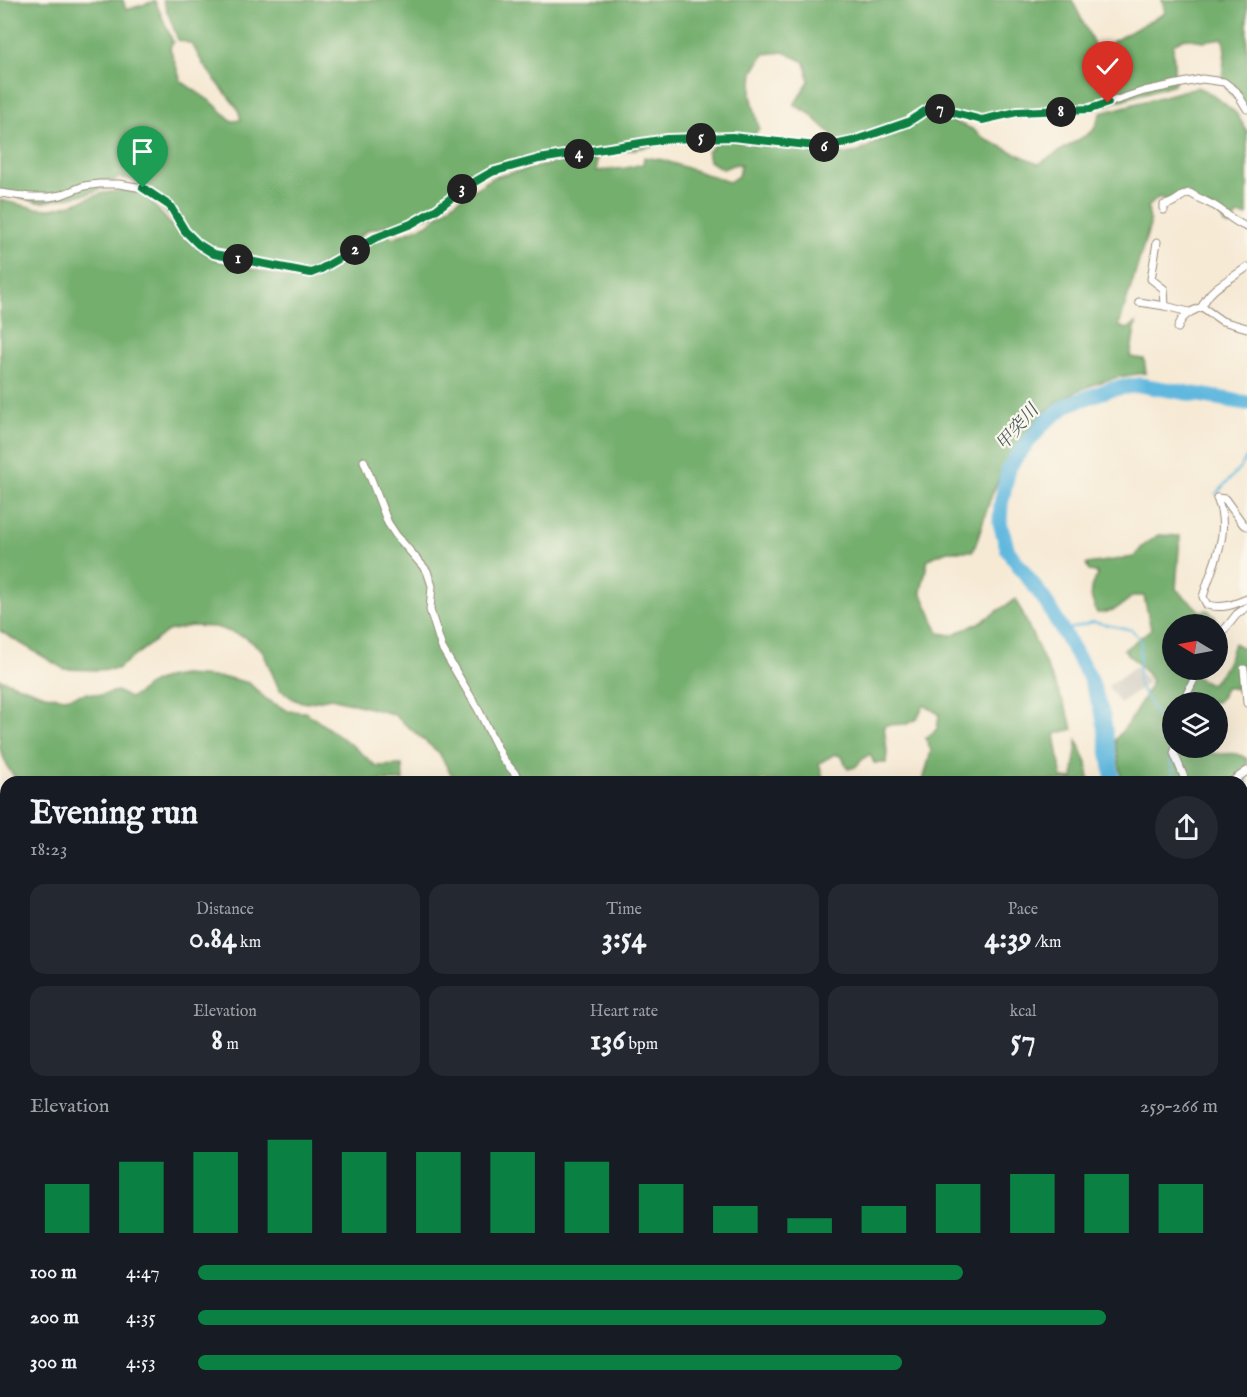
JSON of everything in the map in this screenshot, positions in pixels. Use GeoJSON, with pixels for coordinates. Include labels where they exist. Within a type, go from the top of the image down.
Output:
{"type":"FeatureCollection","features":[{"type":"Feature","properties":{"kind":"street"},"geometry":{"type":"LineString","coordinates":[[0,193],[49,197],[84,186],[99,184],[119,184],[143,188],[170,206],[185,231],[198,244],[214,254],[311,273],[375,238],[411,224],[492,172],[539,159],[667,139],[732,137],[826,147],[853,141],[908,122],[928,109],[936,108],[982,120],[1017,112],[1090,109],[1144,91],[1202,79],[1224,82],[1236,91],[1247,109]]}},
{"type":"Feature","properties":{"kind":"street"},"geometry":{"type":"LineString","coordinates":[[1164,210],[1164,205],[1172,204],[1190,193],[1203,202],[1213,205],[1235,222],[1247,227]]}},
{"type":"Feature","properties":{"kind":"street"},"geometry":{"type":"LineString","coordinates":[[1157,242],[1151,279],[1153,283],[1164,289],[1165,306]]}},
{"type":"Feature","properties":{"kind":"street"},"geometry":{"type":"LineString","coordinates":[[1202,307],[1205,298],[1214,288],[1247,267]]}},
{"type":"Feature","properties":{"kind":"street"},"geometry":{"type":"LineString","coordinates":[[1139,302],[1189,312]]}},
{"type":"Feature","properties":{"kind":"street"},"geometry":{"type":"LineString","coordinates":[[1178,328],[1189,312],[1202,307]]}},
{"type":"Feature","properties":{"kind":"street"},"geometry":{"type":"LineString","coordinates":[[1202,307],[1222,321],[1247,328]]}},
{"type":"Feature","properties":{"kind":"street"},"geometry":{"type":"LineString","coordinates":[[364,460],[388,523],[427,571],[432,586],[429,610],[442,648],[478,709],[503,759],[517,776]]}},
{"type":"Feature","properties":{"kind":"street"},"geometry":{"type":"LineString","coordinates":[[1247,526],[1243,524],[1225,499],[1217,498],[1223,517],[1223,538],[1203,597],[1207,605],[1215,607],[1233,605],[1247,599]]}},
{"type":"Feature","properties":{"kind":"street"},"geometry":{"type":"LineString","coordinates":[[1228,625],[1247,606]]}},
{"type":"Feature","properties":{"kind":"street"},"geometry":{"type":"LineString","coordinates":[[1244,669],[1247,703]]}},
{"type":"Feature","properties":{"kind":"street"},"geometry":{"type":"LineString","coordinates":[[1176,758],[1184,776]]}},
{"type":"Feature","properties":{"kind":"shaded area"},"geometry":{"type":"Polygon","coordinates":[[[1136,666],[1148,683],[1120,703],[1108,686],[1136,666]]]}},
{"type":"Feature","properties":{"kind":"green space"},"geometry":{"type":"Polygon","coordinates":[[[0,0],[123,0],[126,10],[155,1],[173,42],[170,48],[181,81],[213,103],[232,121],[241,120],[238,109],[203,64],[192,44],[178,40],[163,0],[1072,0],[1097,50],[1165,13],[1162,0],[1247,0],[1247,110],[1229,92],[1222,80],[1225,51],[1223,38],[1203,41],[1185,38],[1173,44],[1175,84],[1089,110],[1060,114],[1009,113],[982,119],[964,119],[929,111],[895,126],[842,144],[809,113],[794,105],[809,81],[805,62],[784,52],[764,54],[753,72],[751,95],[759,128],[751,140],[721,133],[709,140],[668,143],[608,154],[562,152],[507,161],[486,170],[464,185],[433,215],[368,230],[333,259],[300,275],[277,270],[252,258],[204,243],[176,223],[163,209],[155,190],[129,179],[118,178],[90,193],[45,202],[36,202],[0,192],[0,0]]]}},
{"type":"Feature","properties":{"kind":"green space"},"geometry":{"type":"Polygon","coordinates":[[[1197,87],[1212,94],[1236,113],[1247,131],[1247,216],[1237,215],[1229,227],[1224,224],[1222,216],[1198,204],[1183,191],[1169,202],[1159,197],[1148,207],[1150,225],[1119,326],[1127,329],[1136,323],[1130,357],[1144,359],[1146,373],[1119,377],[1092,385],[1066,397],[1044,413],[1022,439],[1003,471],[973,551],[947,551],[928,559],[921,592],[939,633],[952,635],[979,623],[1016,599],[1073,729],[1055,734],[1062,776],[924,776],[931,751],[926,738],[937,729],[939,714],[924,705],[917,719],[907,724],[884,725],[886,763],[874,763],[870,754],[855,767],[848,769],[842,757],[835,754],[819,763],[823,776],[452,776],[439,753],[393,714],[331,698],[307,703],[295,700],[279,689],[262,650],[245,637],[216,627],[191,626],[168,631],[117,669],[95,670],[64,669],[0,631],[0,200],[51,209],[103,193],[126,190],[145,195],[180,235],[215,259],[302,282],[322,275],[342,264],[363,239],[383,230],[393,238],[428,224],[455,202],[494,177],[567,160],[597,158],[597,171],[643,164],[644,157],[663,160],[729,182],[738,176],[741,164],[721,168],[709,161],[707,152],[721,138],[755,145],[838,155],[859,152],[925,115],[950,120],[972,129],[985,139],[1039,164],[1093,131],[1101,113],[1197,87]]]}},
{"type":"Feature","properties":{"kind":"green space"},"geometry":{"type":"Polygon","coordinates":[[[1158,535],[1180,536],[1176,589],[1200,611],[1208,610],[1212,614],[1162,614],[1162,680],[1202,680],[1211,684],[1215,680],[1228,680],[1228,660],[1234,643],[1247,650],[1245,665],[1236,671],[1237,689],[1225,687],[1223,692],[1162,692],[1162,758],[1228,758],[1228,754],[1239,755],[1247,759],[1247,776],[1121,776],[1115,740],[1135,712],[1152,681],[1124,650],[1151,629],[1144,596],[1133,596],[1121,606],[1097,613],[1091,589],[1098,576],[1096,572],[1089,571],[1086,564],[1134,557],[1142,547],[1158,535]]]}},
{"type":"Feature","properties":{"kind":"green space"},"geometry":{"type":"Polygon","coordinates":[[[182,675],[229,678],[249,683],[266,699],[288,711],[305,712],[352,745],[376,766],[402,765],[403,776],[14,776],[8,768],[0,749],[0,679],[45,695],[65,698],[87,693],[101,695],[117,691],[129,698],[165,678],[182,675]]]}},
{"type":"Feature","properties":{"kind":"green space"},"geometry":{"type":"Polygon","coordinates":[[[1077,740],[1087,763],[1088,776],[1073,776],[1077,740]]]}},
{"type":"Feature","properties":{"kind":"waterway","name":"甲突川"},"geometry":{"type":"LineString","coordinates":[[1112,776],[1103,716],[1090,678],[1044,599],[1008,551],[1000,523],[1001,504],[1009,468],[1044,423],[1069,404],[1111,389],[1140,385],[1247,403]]}},
{"type":"Feature","properties":{"kind":"waterway"},"geometry":{"type":"LineString","coordinates":[[1216,494],[1240,468],[1247,456]]}},
{"type":"Feature","properties":{"kind":"waterway"},"geometry":{"type":"LineString","coordinates":[[1062,631],[1093,622],[1132,630],[1141,641],[1138,683],[1171,740],[1171,764],[1175,776]]}},
{"type":"Feature","properties":{"kind":"route"},"geometry":{"type":"LineString","coordinates":[[143,188],[170,206],[185,231],[198,244],[214,254],[311,273],[375,238],[411,224],[492,172],[539,159],[635,146],[667,139],[732,137],[826,147],[853,141],[908,122],[928,109],[936,108],[982,120],[1017,112],[1090,109],[1108,103]]}}]}
